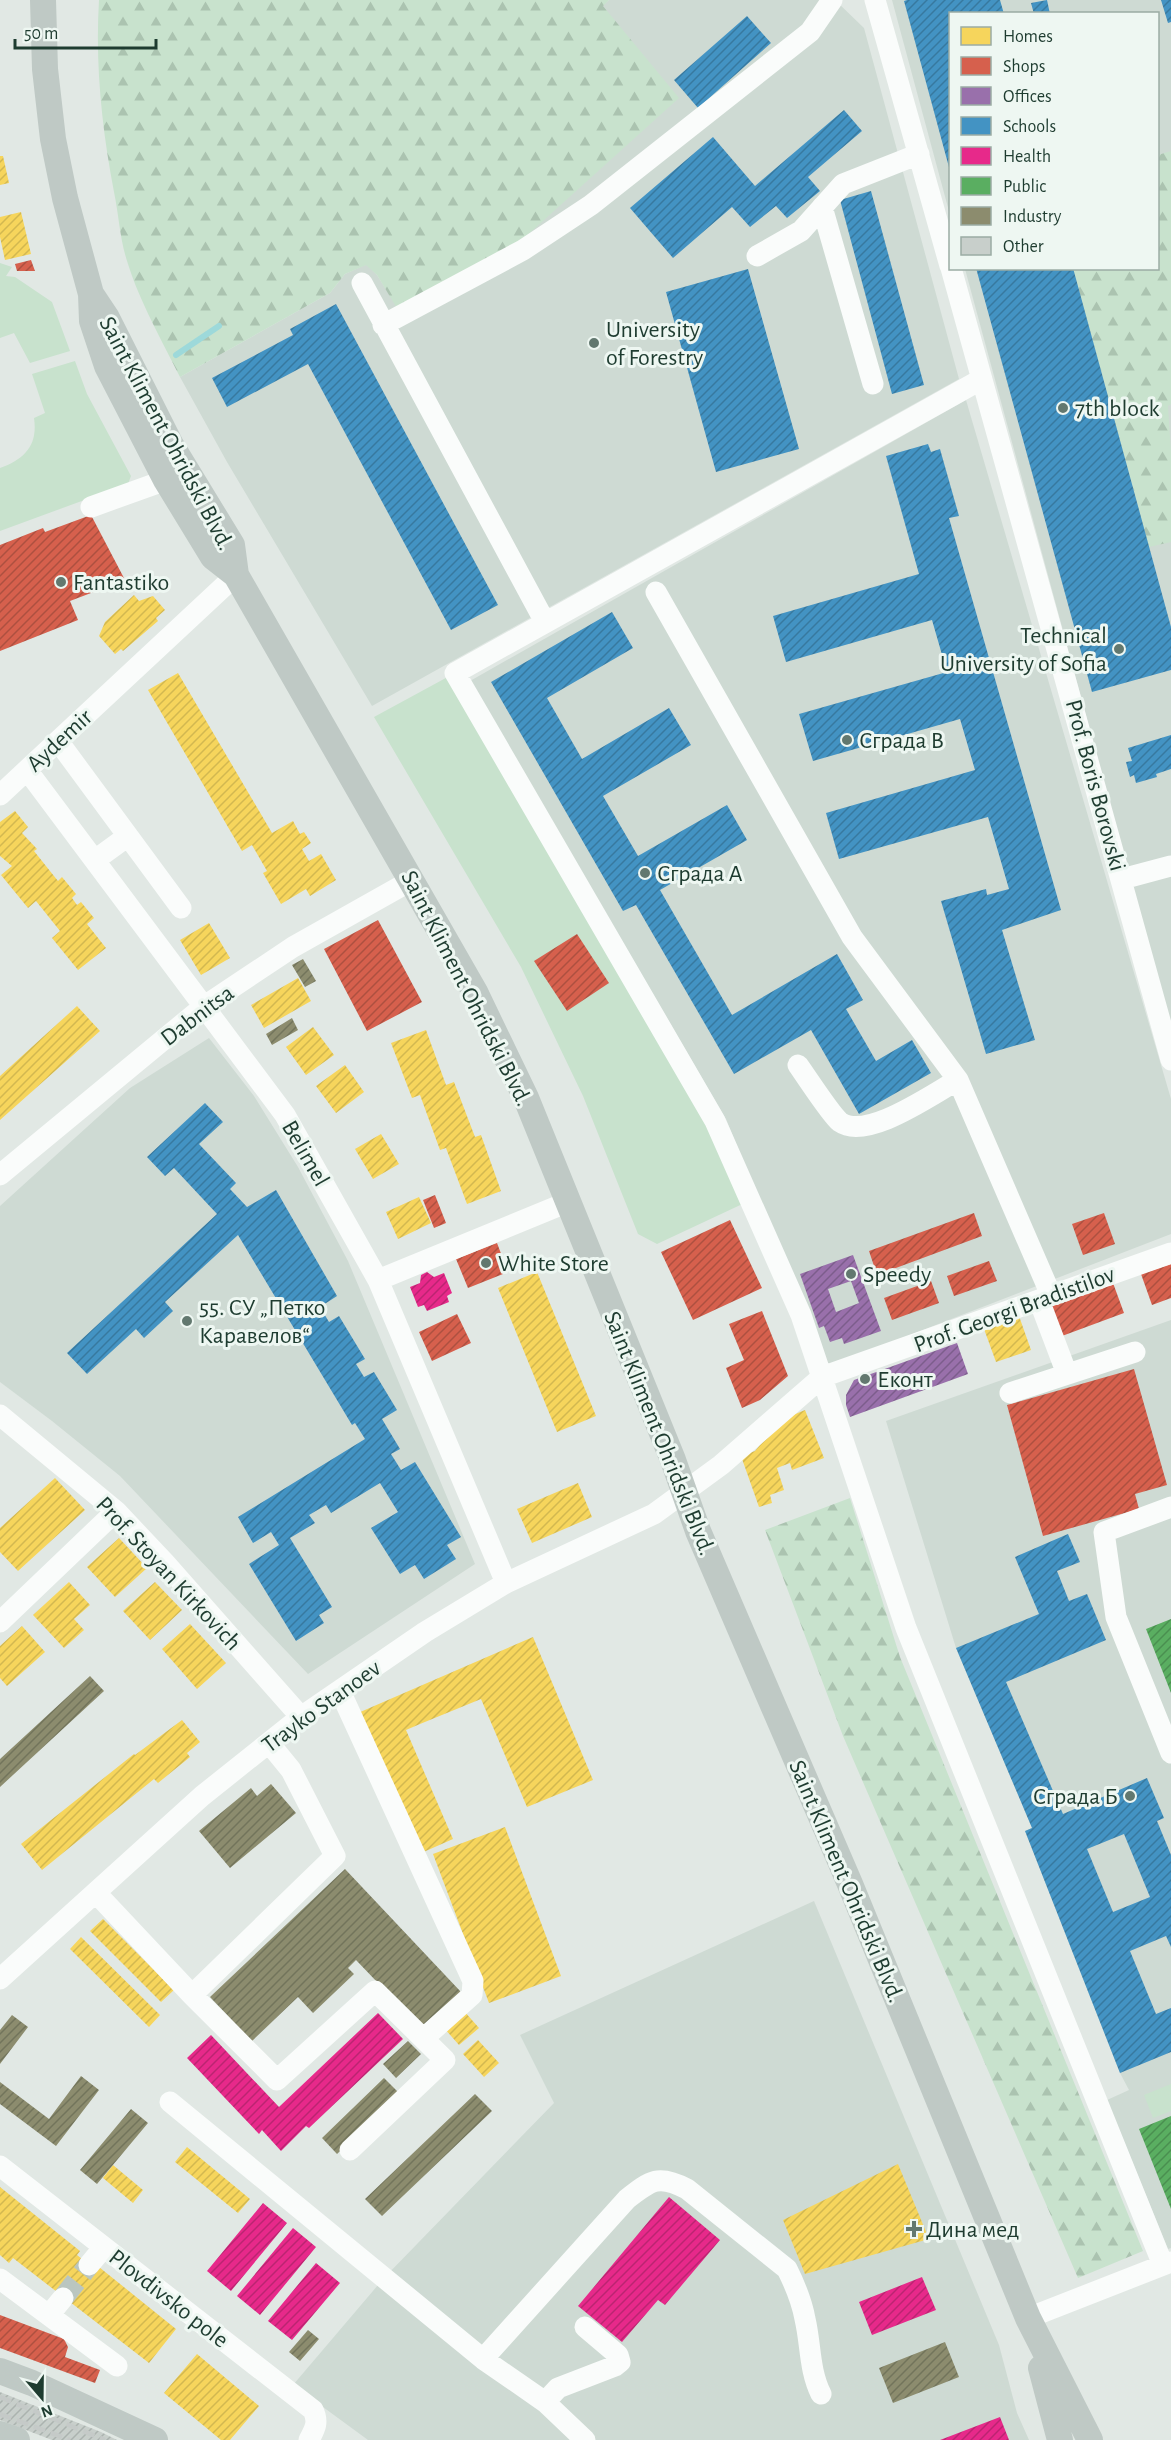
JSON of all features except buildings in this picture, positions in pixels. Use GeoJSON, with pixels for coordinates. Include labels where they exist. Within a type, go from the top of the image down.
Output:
{"type":"FeatureCollection","features":[{"type":"Feature","properties":{"kind":"main road","name":"Saint Kliment Ohridski Blvd."},"geometry":{"type":"LineString","coordinates":[[45,5],[45,69],[53,139],[65,198],[91,294],[92,321],[107,366],[166,480],[213,557],[236,575],[412,880],[480,1003],[525,1098],[748,1649],[850,1884],[1028,2318],[1090,2440]]}},
{"type":"Feature","properties":{"kind":"main road","name":"Saint Kliment Ohridski Blvd."},"geometry":{"type":"LineString","coordinates":[[91,294],[107,318],[171,445],[232,545],[236,575]]}},
{"type":"Feature","properties":{"kind":"main road","name":"Saint Kliment Ohridski Blvd."},"geometry":{"type":"LineString","coordinates":[[1028,2318],[1060,2440]]}},
{"type":"Feature","properties":{"kind":"main road"},"geometry":{"type":"LineString","coordinates":[[0,2371],[32,2383],[155,2440]]}},
{"type":"Feature","properties":{"kind":"main road"},"geometry":{"type":"LineString","coordinates":[[0,2434],[17,2440]]}},
{"type":"Feature","properties":{"kind":"street"},"geometry":{"type":"LineString","coordinates":[[383,325],[523,250],[591,205],[810,32],[832,0]]}},
{"type":"Feature","properties":{"kind":"street","name":"Prof. Boris Borovski"},"geometry":{"type":"LineString","coordinates":[[875,0],[949,260]]}},
{"type":"Feature","properties":{"kind":"street"},"geometry":{"type":"LineString","coordinates":[[757,256],[801,231],[843,184],[919,154]]}},
{"type":"Feature","properties":{"kind":"street"},"geometry":{"type":"LineString","coordinates":[[822,207],[873,384]]}},
{"type":"Feature","properties":{"kind":"street","name":"Prof. Boris Borovski"},"geometry":{"type":"LineString","coordinates":[[952,270],[1171,1060]]}},
{"type":"Feature","properties":{"kind":"street"},"geometry":{"type":"LineString","coordinates":[[362,284],[545,622]]}},
{"type":"Feature","properties":{"kind":"street"},"geometry":{"type":"LineString","coordinates":[[982,379],[455,673],[715,1121],[801,1315],[906,1628],[1167,2263],[1028,2318]]}},
{"type":"Feature","properties":{"kind":"street"},"geometry":{"type":"LineString","coordinates":[[91,507],[166,480]]}},
{"type":"Feature","properties":{"kind":"street","name":"Aydemir"},"geometry":{"type":"LineString","coordinates":[[0,795],[236,575]]}},
{"type":"Feature","properties":{"kind":"street"},"geometry":{"type":"LineString","coordinates":[[656,592],[852,937],[958,1080],[1045,1298],[1067,1374]]}},
{"type":"Feature","properties":{"kind":"street"},"geometry":{"type":"LineString","coordinates":[[58,741],[181,908]]}},
{"type":"Feature","properties":{"kind":"street","name":"Belimel"},"geometry":{"type":"LineString","coordinates":[[27,770],[285,1115],[378,1280],[506,1583]]}},
{"type":"Feature","properties":{"kind":"street"},"geometry":{"type":"LineString","coordinates":[[95,860],[128,836]]}},
{"type":"Feature","properties":{"kind":"street"},"geometry":{"type":"LineString","coordinates":[[1122,879],[1171,866]]}},
{"type":"Feature","properties":{"kind":"street","name":"Dabnitsa"},"geometry":{"type":"LineString","coordinates":[[0,1175],[203,1007],[293,947],[412,880]]}},
{"type":"Feature","properties":{"kind":"street"},"geometry":{"type":"LineString","coordinates":[[798,1065],[839,1121],[855,1128],[869,1126],[886,1119],[958,1080]]}},
{"type":"Feature","properties":{"kind":"street"},"geometry":{"type":"LineString","coordinates":[[378,1280],[568,1202]]}},
{"type":"Feature","properties":{"kind":"street","name":"Prof. Georgi Bradistilov"},"geometry":{"type":"LineString","coordinates":[[684,1492],[721,1465],[822,1377],[1171,1253]]}},
{"type":"Feature","properties":{"kind":"street"},"geometry":{"type":"LineString","coordinates":[[1010,1393],[1135,1352]]}},
{"type":"Feature","properties":{"kind":"street","name":"Prof. Stoyan Kirkovich"},"geometry":{"type":"LineString","coordinates":[[0,1415],[116,1511],[301,1717]]}},
{"type":"Feature","properties":{"kind":"street","name":"Trayko Stanoev"},"geometry":{"type":"LineString","coordinates":[[0,1979],[97,1894],[202,1796],[301,1717],[425,1632],[506,1583],[654,1514],[684,1492]]}},
{"type":"Feature","properties":{"kind":"street"},"geometry":{"type":"LineString","coordinates":[[1171,1507],[1104,1532],[1116,1617],[1171,1753]]}},
{"type":"Feature","properties":{"kind":"street"},"geometry":{"type":"LineString","coordinates":[[0,1622],[116,1511]]}},
{"type":"Feature","properties":{"kind":"street"},"geometry":{"type":"LineString","coordinates":[[340,1691],[473,1981],[472,1995],[424,2038]]}},
{"type":"Feature","properties":{"kind":"street"},"geometry":{"type":"LineString","coordinates":[[192,1995],[335,1856],[291,1770],[269,1743]]}},
{"type":"Feature","properties":{"kind":"street"},"geometry":{"type":"LineString","coordinates":[[97,1894],[192,1995],[277,2080],[375,1991],[424,2038],[445,2060],[350,2150]]}},
{"type":"Feature","properties":{"kind":"street"},"geometry":{"type":"LineString","coordinates":[[170,2102],[483,2359],[545,2402],[585,2440]]}},
{"type":"Feature","properties":{"kind":"street","name":"Plovdivsko pole"},"geometry":{"type":"LineString","coordinates":[[0,2166],[313,2410],[317,2426],[309,2440]]}},
{"type":"Feature","properties":{"kind":"street"},"geometry":{"type":"LineString","coordinates":[[483,2359],[627,2199],[645,2185],[670,2180],[687,2189],[787,2270],[794,2283],[806,2319],[809,2352],[821,2394]]}},
{"type":"Feature","properties":{"kind":"street"},"geometry":{"type":"LineString","coordinates":[[89,2265],[104,2247]]}},
{"type":"Feature","properties":{"kind":"street"},"geometry":{"type":"LineString","coordinates":[[0,2279],[117,2366]]}},
{"type":"Feature","properties":{"kind":"street"},"geometry":{"type":"LineString","coordinates":[[48,2315],[63,2298]]}},
{"type":"Feature","properties":{"kind":"street"},"geometry":{"type":"LineString","coordinates":[[545,2402],[558,2388],[620,2362],[618,2355],[585,2326]]}},
{"type":"Feature","properties":{"kind":"shaded area","name":"University of Forestry"},"geometry":{"type":"Polygon","coordinates":[[[609,0],[835,0],[864,28],[959,379],[372,706],[227,462],[180,377],[330,293],[345,274],[367,264],[377,275],[399,310],[602,6],[609,0]]]}},
{"type":"Feature","properties":{"kind":"shaded area","name":"Technical University of Sofia"},"geometry":{"type":"Polygon","coordinates":[[[892,0],[1171,0],[1171,1029],[965,270],[1159,270],[1159,12],[949,12],[949,211],[892,0]]]}},
{"type":"Feature","properties":{"kind":"shaded area"},"geometry":{"type":"Polygon","coordinates":[[[966,400],[1171,1099],[1171,1234],[827,1367],[726,1119],[470,681],[966,400]]]}},
{"type":"Feature","properties":{"kind":"shaded area","name":"55. СУ „Петко Каравелов“"},"geometry":{"type":"Polygon","coordinates":[[[209,1038],[254,1096],[298,1167],[348,1261],[475,1564],[308,1674],[120,1476],[0,1382],[0,1206],[130,1088],[209,1038]]]}},
{"type":"Feature","properties":{"kind":"shaded area"},"geometry":{"type":"Polygon","coordinates":[[[1171,1320],[1171,2248],[1168,2249],[1107,2100],[1129,2090],[1120,2073],[1025,1831],[1032,1828],[956,1648],[886,1421],[1171,1320]]]}},
{"type":"Feature","properties":{"kind":"shaded area"},"geometry":{"type":"Polygon","coordinates":[[[814,1901],[999,2345],[1017,2413],[1029,2440],[368,2440],[293,2385],[384,2278],[554,2103],[520,2035],[814,1901]]]}},
{"type":"Feature","properties":{"kind":"green space"},"geometry":{"type":"Polygon","coordinates":[[[99,0],[609,0],[603,6],[679,98],[523,239],[398,310],[377,275],[366,265],[345,274],[330,293],[180,377],[138,292],[123,246],[100,97],[99,0]]]}},
{"type":"Feature","properties":{"kind":"green space"},"geometry":{"type":"Polygon","coordinates":[[[1171,151],[1171,404],[1168,406],[1171,453],[1171,542],[1149,547],[1073,270],[1159,270],[1159,155],[1171,151]]]}},
{"type":"Feature","properties":{"kind":"green space"},"geometry":{"type":"Polygon","coordinates":[[[0,263],[12,267],[6,276],[15,277],[52,302],[70,351],[30,363],[14,333],[0,338],[0,263]]]}},
{"type":"Feature","properties":{"kind":"green space"},"geometry":{"type":"Polygon","coordinates":[[[75,361],[87,394],[131,476],[128,484],[0,531],[0,468],[16,460],[28,450],[34,436],[34,418],[45,413],[32,374],[75,361]]]}},
{"type":"Feature","properties":{"kind":"green space"},"geometry":{"type":"Polygon","coordinates":[[[455,673],[751,1200],[657,1244],[638,1234],[583,1096],[521,967],[374,717],[455,673]]]}},
{"type":"Feature","properties":{"kind":"green space"},"geometry":{"type":"Polygon","coordinates":[[[850,1498],[900,1657],[1143,2251],[1078,2278],[843,1736],[765,1530],[850,1498]]]}},
{"type":"Feature","properties":{"kind":"green space"},"geometry":{"type":"Polygon","coordinates":[[[1171,2084],[1171,2111],[1153,2118],[1144,2095],[1171,2084]]]}},
{"type":"Feature","properties":{"kind":"waterway"},"geometry":{"type":"LineString","coordinates":[[176,355],[219,326]]}},
{"type":"Feature","properties":{"kind":"tunnel"},"geometry":{"type":"LineString","coordinates":[[63,2298],[89,2265]]}},
{"type":"Feature","properties":{"kind":"railway"},"geometry":{"type":"LineString","coordinates":[[0,2397],[105,2440]]}},
{"type":"Feature","properties":{"kind":"railway"},"geometry":{"type":"LineString","coordinates":[[0,2414],[70,2440]]}},
{"type":"Feature","properties":{"kind":"place","name":"University of Forestry"},"geometry":{"type":"Point","coordinates":[594,343]}},
{"type":"Feature","properties":{"kind":"place","name":"7th block"},"geometry":{"type":"Point","coordinates":[1063,408]}},
{"type":"Feature","properties":{"kind":"place","name":"Fantastiko"},"geometry":{"type":"Point","coordinates":[61,582]}},
{"type":"Feature","properties":{"kind":"place","name":"Technical University of Sofia"},"geometry":{"type":"Point","coordinates":[1119,649]}},
{"type":"Feature","properties":{"kind":"place","name":"Сграда В"},"geometry":{"type":"Point","coordinates":[847,740]}},
{"type":"Feature","properties":{"kind":"place","name":"Сграда А"},"geometry":{"type":"Point","coordinates":[645,873]}},
{"type":"Feature","properties":{"kind":"place","name":"White Store"},"geometry":{"type":"Point","coordinates":[486,1263]}},
{"type":"Feature","properties":{"kind":"place","name":"Speedy"},"geometry":{"type":"Point","coordinates":[851,1274]}},
{"type":"Feature","properties":{"kind":"place","name":"55. СУ „Петко Каравелов“"},"geometry":{"type":"Point","coordinates":[187,1321]}},
{"type":"Feature","properties":{"kind":"place","name":"Еконт"},"geometry":{"type":"Point","coordinates":[865,1379]}},
{"type":"Feature","properties":{"kind":"place","name":"Сграда Б"},"geometry":{"type":"Point","coordinates":[1130,1796]}},
{"type":"Feature","properties":{"kind":"place","name":"Дина мед"},"geometry":{"type":"Point","coordinates":[914,2229]}}]}
